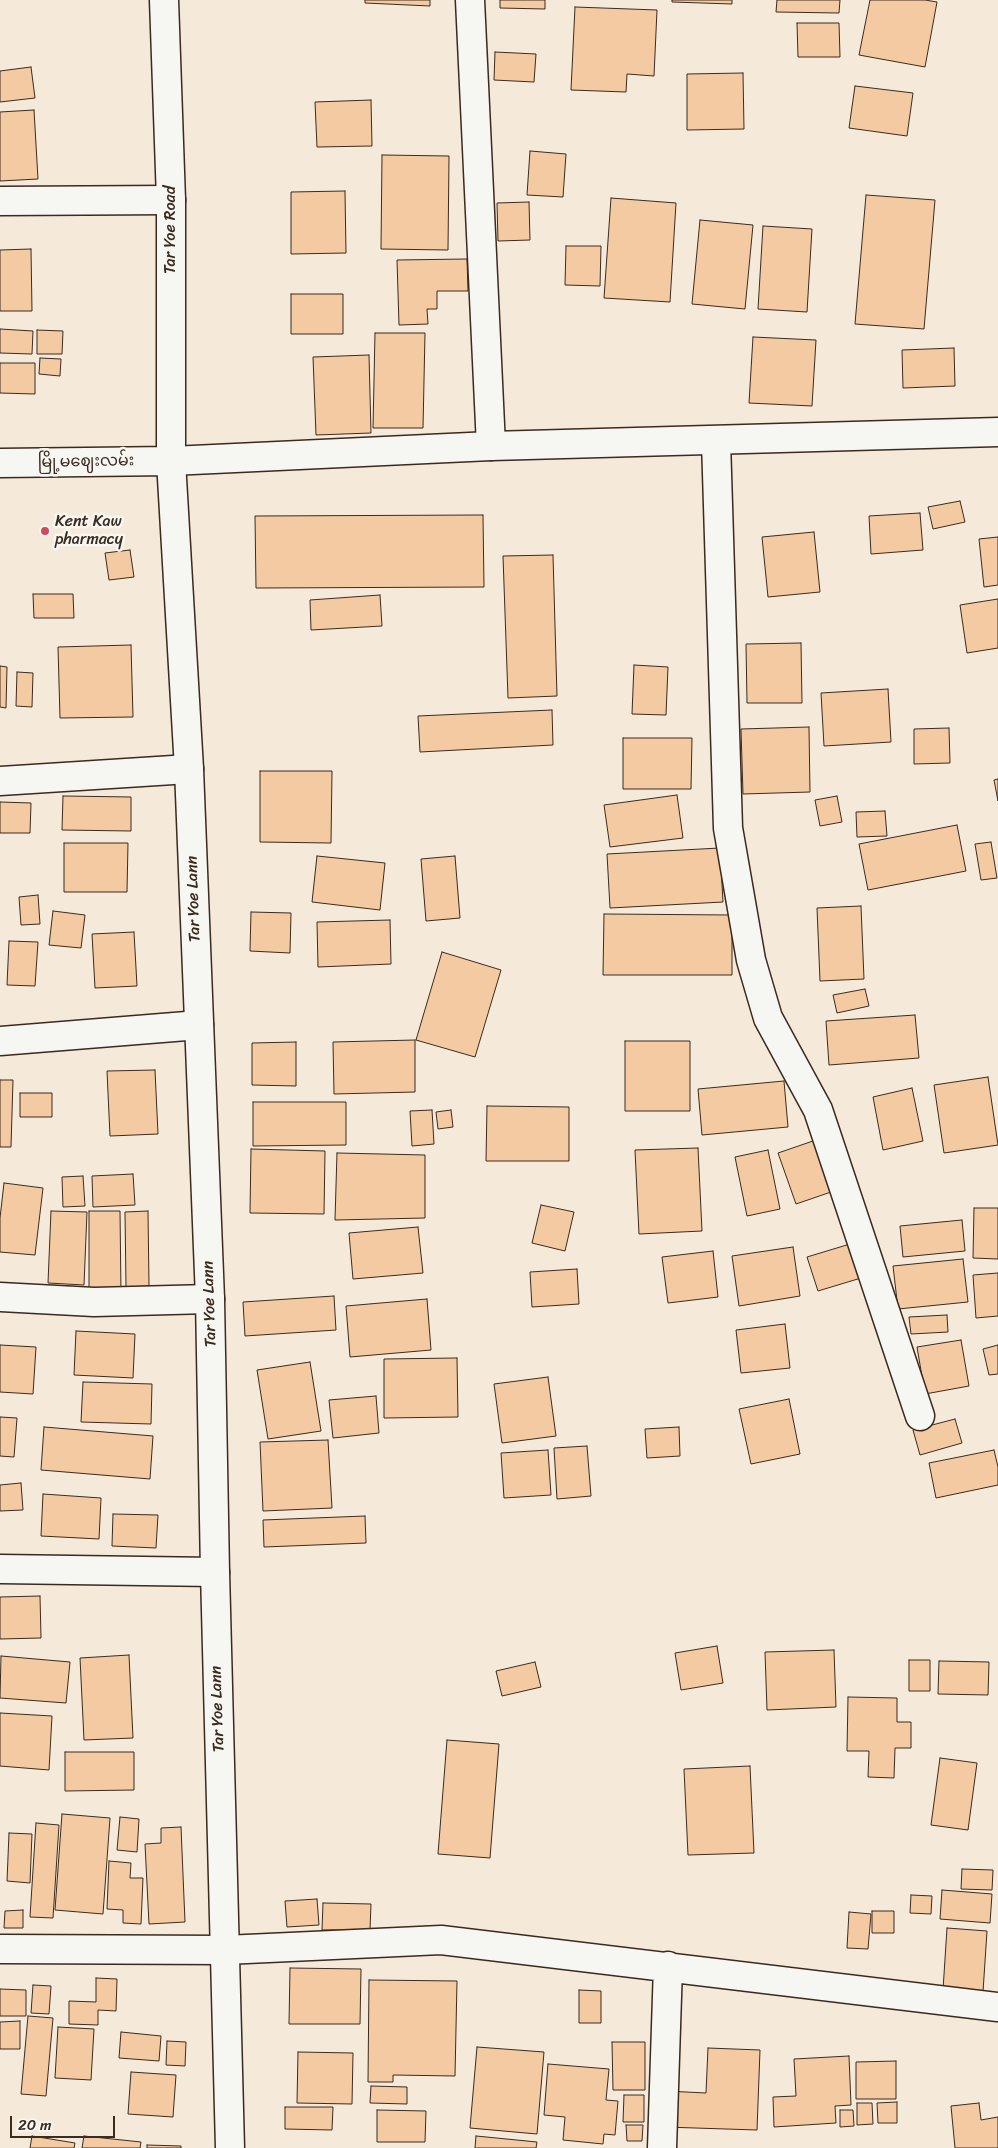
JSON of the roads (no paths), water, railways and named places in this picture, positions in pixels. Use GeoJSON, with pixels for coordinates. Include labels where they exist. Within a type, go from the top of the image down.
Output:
{"type":"FeatureCollection","features":[{"type":"Feature","properties":{"kind":"street","name":"Tar Yoe Road"},"geometry":{"type":"LineString","coordinates":[[164,0],[172,200],[171,461]]}},
{"type":"Feature","properties":{"kind":"street"},"geometry":{"type":"LineString","coordinates":[[470,0],[491,446]]}},
{"type":"Feature","properties":{"kind":"street"},"geometry":{"type":"LineString","coordinates":[[0,201],[172,200]]}},
{"type":"Feature","properties":{"kind":"street","name":"မြို့မဈေးလမ်း"},"geometry":{"type":"LineString","coordinates":[[0,463],[171,461],[491,446],[998,432]]}},
{"type":"Feature","properties":{"kind":"street"},"geometry":{"type":"LineString","coordinates":[[716,441],[728,828],[751,960],[768,1018],[818,1110],[920,1416]]}},
{"type":"Feature","properties":{"kind":"street","name":"Tar Yoe Lann"},"geometry":{"type":"LineString","coordinates":[[171,461],[188,769],[210,1298],[214,1572],[230,2148]]}},
{"type":"Feature","properties":{"kind":"street"},"geometry":{"type":"LineString","coordinates":[[0,781],[188,769]]}},
{"type":"Feature","properties":{"kind":"street"},"geometry":{"type":"LineString","coordinates":[[0,1041],[199,1025]]}},
{"type":"Feature","properties":{"kind":"street"},"geometry":{"type":"LineString","coordinates":[[0,1297],[94,1302],[210,1298]]}},
{"type":"Feature","properties":{"kind":"street"},"geometry":{"type":"LineString","coordinates":[[0,1569],[214,1572]]}},
{"type":"Feature","properties":{"kind":"street"},"geometry":{"type":"LineString","coordinates":[[0,1949],[226,1950],[441,1940],[998,2007]]}},
{"type":"Feature","properties":{"kind":"street"},"geometry":{"type":"LineString","coordinates":[[662,2148],[668,1966]]}},
{"type":"Feature","properties":{"kind":"place","name":"Kent Kaw pharmacy"},"geometry":{"type":"Point","coordinates":[45,531]}}]}
